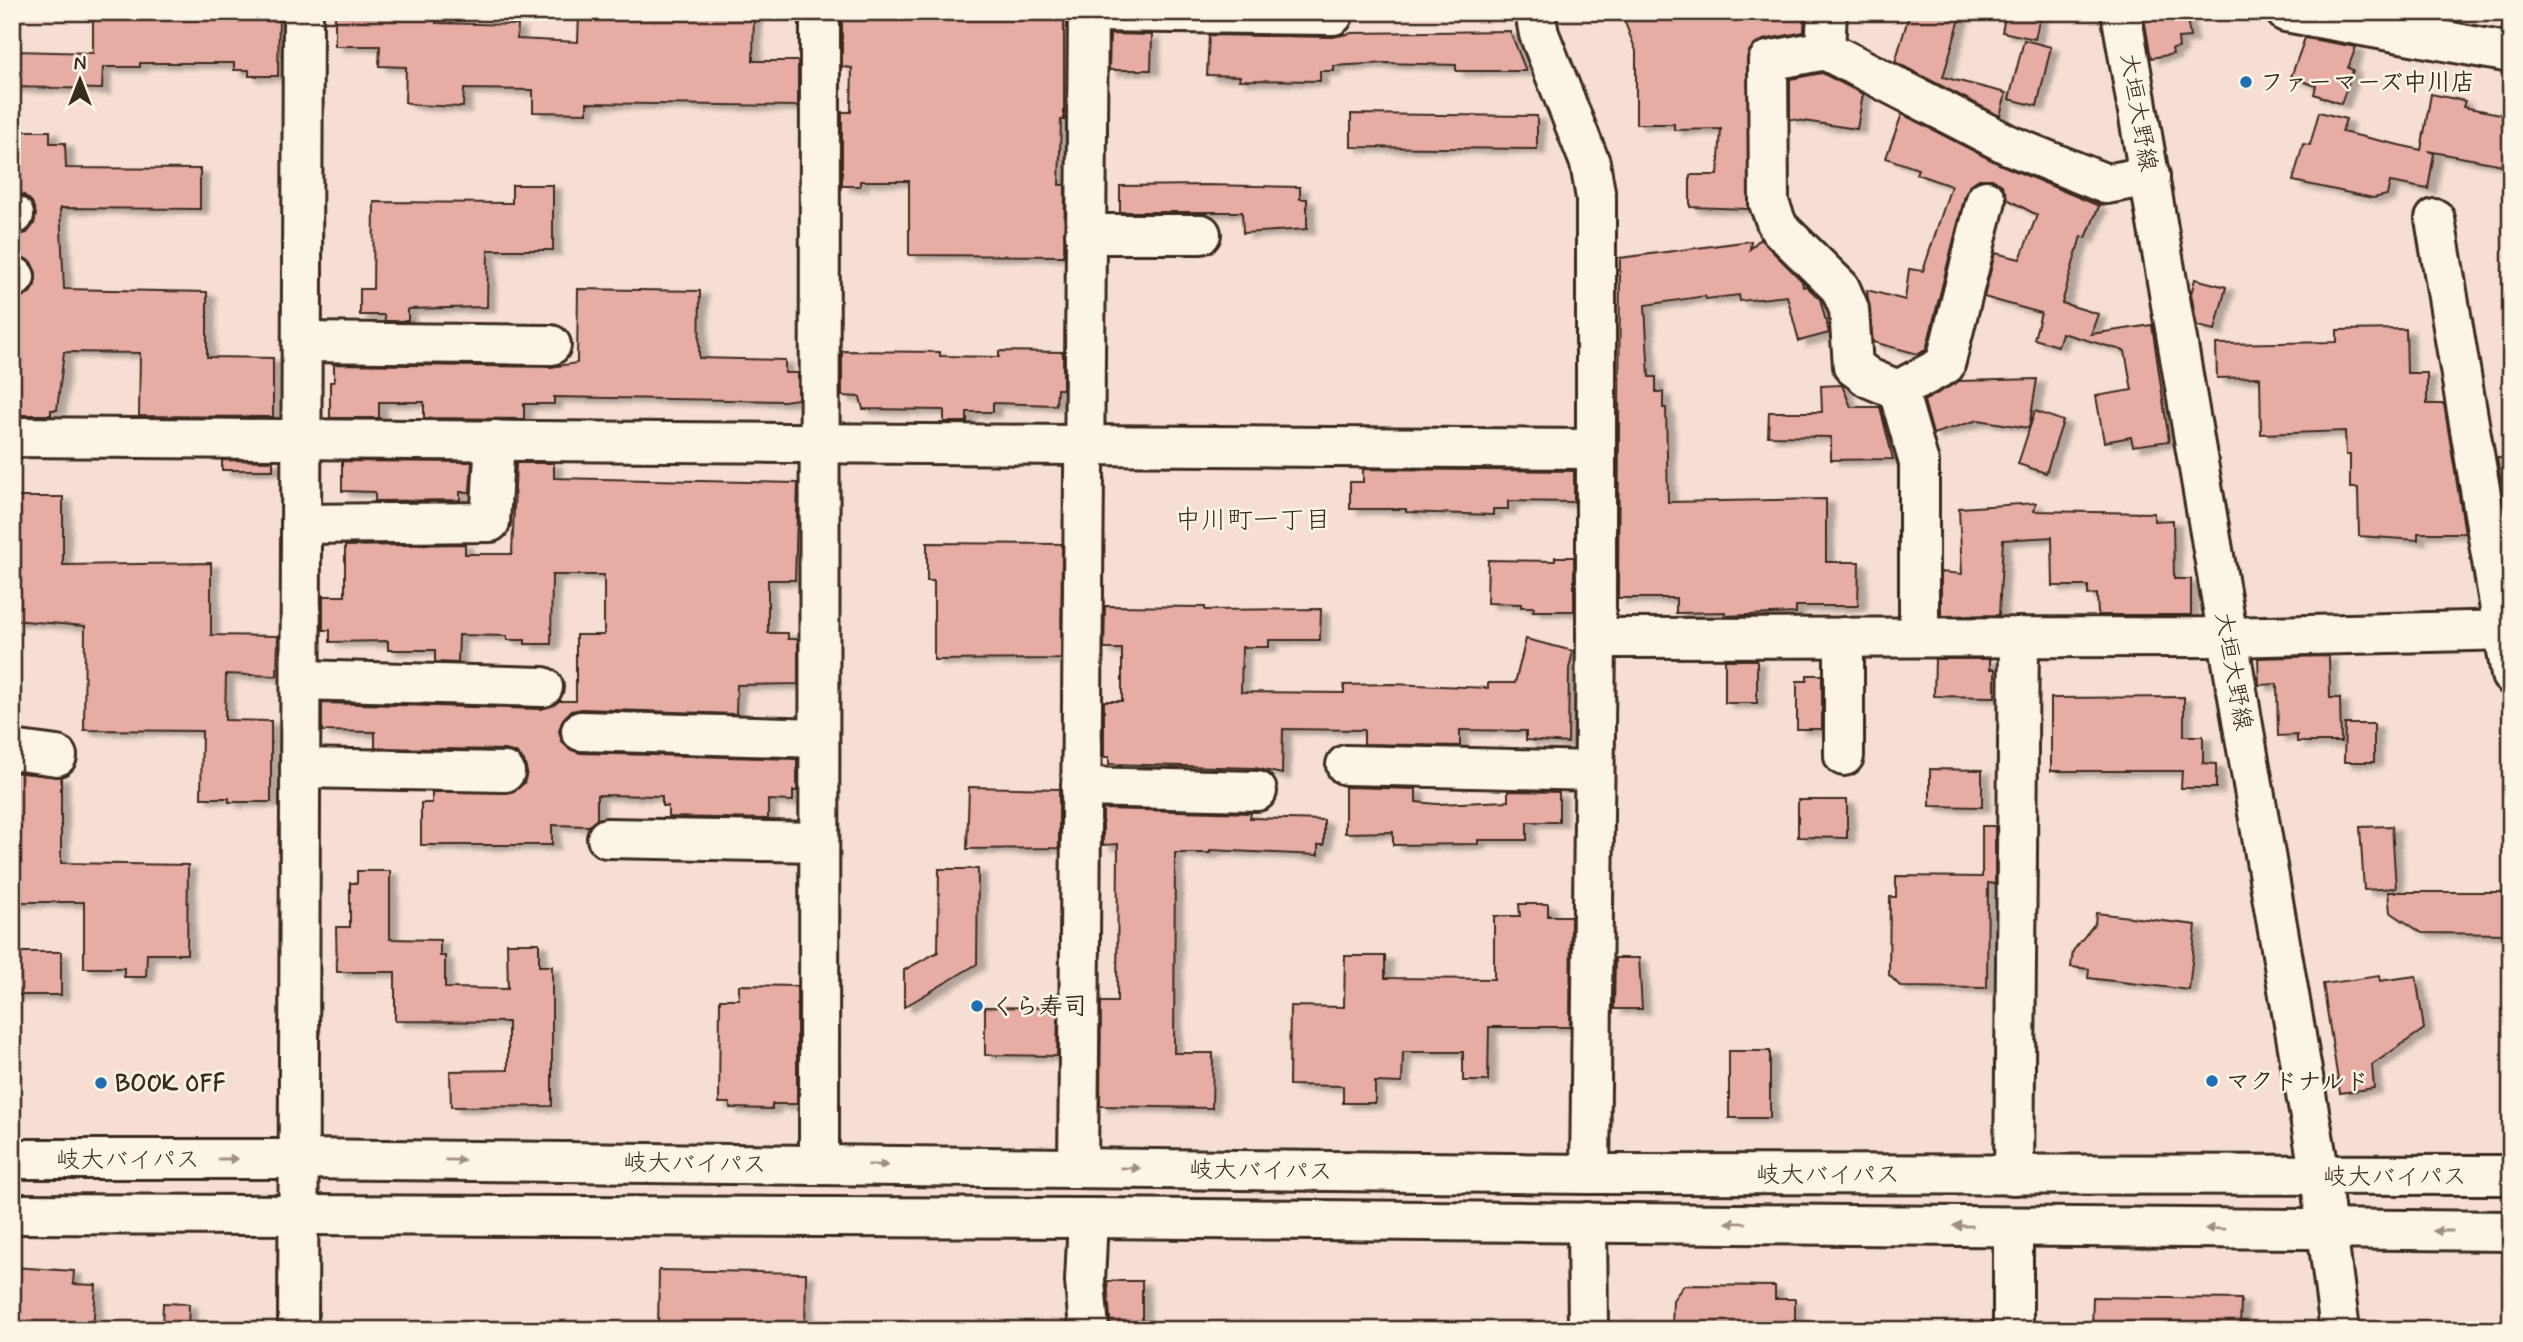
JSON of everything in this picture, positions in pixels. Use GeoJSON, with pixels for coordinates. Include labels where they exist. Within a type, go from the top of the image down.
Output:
{"type":"FeatureCollection","features":[{"type":"Feature","properties":{"kind":"main road"},"geometry":{"type":"LineString","coordinates":[[298,1330],[303,12]]}},
{"type":"Feature","properties":{"kind":"main road"},"geometry":{"type":"LineString","coordinates":[[819,1164],[820,12]]}},
{"type":"Feature","properties":{"kind":"main road"},"geometry":{"type":"LineString","coordinates":[[1078,1167],[1088,12],[1334,15]]}},
{"type":"Feature","properties":{"kind":"main road"},"geometry":{"type":"LineString","coordinates":[[1535,12],[1539,34],[1590,163],[1596,198],[1596,638],[1590,1174]]}},
{"type":"Feature","properties":{"kind":"main road"},"geometry":{"type":"LineString","coordinates":[[1825,50],[1827,12]]}},
{"type":"Feature","properties":{"kind":"main road","name":"大垣大野線"},"geometry":{"type":"LineString","coordinates":[[2121,12],[2320,1176],[2340,1330]]}},
{"type":"Feature","properties":{"kind":"main road"},"geometry":{"type":"LineString","coordinates":[[2286,12],[2511,53]]}},
{"type":"Feature","properties":{"kind":"main road"},"geometry":{"type":"LineString","coordinates":[[1898,390],[1869,378],[1853,366],[1849,309],[1840,288],[1779,227],[1769,203],[1768,61],[1825,50],[2009,145],[2106,184],[2150,176]]}},
{"type":"Feature","properties":{"kind":"main road"},"geometry":{"type":"LineString","coordinates":[[1898,390],[1945,365],[1986,200]]}},
{"type":"Feature","properties":{"kind":"main road"},"geometry":{"type":"LineString","coordinates":[[2435,219],[2507,630],[2511,675]]}},
{"type":"Feature","properties":{"kind":"main road"},"geometry":{"type":"LineString","coordinates":[[1085,234],[1201,234]]}},
{"type":"Feature","properties":{"kind":"main road"},"geometry":{"type":"LineString","coordinates":[[302,342],[551,345]]}},
{"type":"Feature","properties":{"kind":"main road"},"geometry":{"type":"LineString","coordinates":[[1898,390],[1919,463],[1919,638]]}},
{"type":"Feature","properties":{"kind":"main road"},"geometry":{"type":"LineString","coordinates":[[12,437],[821,441],[1083,446],[1594,449]]}},
{"type":"Feature","properties":{"kind":"main road"},"geometry":{"type":"LineString","coordinates":[[302,524],[490,522],[495,440]]}},
{"type":"Feature","properties":{"kind":"main road"},"geometry":{"type":"LineString","coordinates":[[1596,638],[2228,636],[2507,630]]}},
{"type":"Feature","properties":{"kind":"main road"},"geometry":{"type":"LineString","coordinates":[[2014,1175],[2019,637]]}},
{"type":"Feature","properties":{"kind":"main road"},"geometry":{"type":"LineString","coordinates":[[1844,638],[1844,756]]}},
{"type":"Feature","properties":{"kind":"main road"},"geometry":{"type":"LineString","coordinates":[[301,680],[543,687]]}},
{"type":"Feature","properties":{"kind":"main road"},"geometry":{"type":"LineString","coordinates":[[582,732],[819,738]]}},
{"type":"Feature","properties":{"kind":"main road"},"geometry":{"type":"LineString","coordinates":[[12,750],[57,756]]}},
{"type":"Feature","properties":{"kind":"main road"},"geometry":{"type":"LineString","coordinates":[[1346,765],[1594,771]]}},
{"type":"Feature","properties":{"kind":"main road"},"geometry":{"type":"LineString","coordinates":[[300,768],[505,772]]}},
{"type":"Feature","properties":{"kind":"main road"},"geometry":{"type":"LineString","coordinates":[[1081,787],[1257,790]]}},
{"type":"Feature","properties":{"kind":"main road"},"geometry":{"type":"LineString","coordinates":[[607,838],[818,842]]}},
{"type":"Feature","properties":{"kind":"main road","name":"岐大バイパス"},"geometry":{"type":"LineString","coordinates":[[12,1158],[298,1158],[1590,1174],[2511,1175]]}},
{"type":"Feature","properties":{"kind":"main road","name":"岐大バイパス"},"geometry":{"type":"LineString","coordinates":[[12,1214],[1088,1218],[2511,1231]]}},
{"type":"Feature","properties":{"kind":"main road"},"geometry":{"type":"LineString","coordinates":[[1088,1218],[1085,1281],[1089,1330]]}},
{"type":"Feature","properties":{"kind":"main road"},"geometry":{"type":"LineString","coordinates":[[1587,1222],[1588,1330]]}},
{"type":"Feature","properties":{"kind":"main road"},"geometry":{"type":"LineString","coordinates":[[2013,1227],[2013,1330]]}},
{"type":"Feature","properties":{"kind":"building"},"geometry":{"type":"Polygon","coordinates":[[[93,12],[279,12],[278,76],[249,76],[249,70],[234,70],[234,63],[140,63],[140,67],[103,67],[102,89],[12,87],[12,54],[15,51],[93,53],[93,12]]]}},
{"type":"Feature","properties":{"kind":"building"},"geometry":{"type":"Polygon","coordinates":[[[335,12],[437,12],[436,23],[518,25],[517,39],[578,42],[579,12],[754,12],[753,61],[798,61],[798,106],[587,103],[587,113],[533,112],[533,90],[464,89],[463,107],[415,105],[405,102],[406,67],[379,66],[380,46],[335,46],[335,12]]]}},
{"type":"Feature","properties":{"kind":"building"},"geometry":{"type":"Polygon","coordinates":[[[1621,12],[1805,12],[1804,32],[1763,40],[1748,52],[1748,209],[1690,207],[1690,175],[1718,175],[1721,129],[1674,130],[1674,124],[1636,124],[1636,51],[1621,12]]]}},
{"type":"Feature","properties":{"kind":"building"},"geometry":{"type":"Polygon","coordinates":[[[1910,12],[1962,12],[1943,77],[2006,93],[2000,116],[1895,62],[1910,12]]]}},
{"type":"Feature","properties":{"kind":"building"},"geometry":{"type":"Polygon","coordinates":[[[2006,12],[2041,12],[2035,39],[2002,32],[2006,12]]]}},
{"type":"Feature","properties":{"kind":"building"},"geometry":{"type":"Polygon","coordinates":[[[2143,12],[2186,12],[2190,37],[2178,38],[2179,48],[2172,49],[2173,54],[2151,58],[2143,12]]]}},
{"type":"Feature","properties":{"kind":"building"},"geometry":{"type":"Polygon","coordinates":[[[842,13],[931,18],[1064,20],[1064,120],[1061,120],[1059,185],[1065,185],[1064,256],[909,255],[909,181],[860,181],[860,186],[842,186],[842,112],[851,112],[852,68],[842,67],[842,13]]]}},
{"type":"Feature","properties":{"kind":"building"},"geometry":{"type":"Polygon","coordinates":[[[1510,31],[1526,71],[1456,71],[1456,65],[1385,63],[1334,66],[1334,71],[1320,71],[1320,81],[1239,80],[1240,76],[1207,75],[1209,35],[1333,37],[1352,33],[1510,31]]]}},
{"type":"Feature","properties":{"kind":"building"},"geometry":{"type":"Polygon","coordinates":[[[1110,34],[1152,35],[1151,70],[1109,70],[1110,34]]]}},
{"type":"Feature","properties":{"kind":"building"},"geometry":{"type":"Polygon","coordinates":[[[2305,38],[2356,47],[2348,68],[2353,70],[2341,104],[2314,94],[2316,86],[2291,77],[2305,38]]]}},
{"type":"Feature","properties":{"kind":"building"},"geometry":{"type":"Polygon","coordinates":[[[2024,40],[2051,47],[2037,106],[2009,99],[2024,40]]]}},
{"type":"Feature","properties":{"kind":"building"},"geometry":{"type":"Polygon","coordinates":[[[1822,73],[1863,94],[1857,129],[1790,119],[1790,79],[1822,73]]]}},
{"type":"Feature","properties":{"kind":"building"},"geometry":{"type":"Polygon","coordinates":[[[2431,94],[2465,101],[2463,107],[2511,116],[2503,165],[2428,151],[2434,153],[2428,189],[2390,182],[2387,195],[2373,198],[2293,181],[2303,144],[2310,145],[2319,112],[2346,119],[2342,132],[2421,150],[2431,94]]]}},
{"type":"Feature","properties":{"kind":"building"},"geometry":{"type":"Polygon","coordinates":[[[1351,114],[1537,116],[1537,149],[1351,147],[1351,114]]]}},
{"type":"Feature","properties":{"kind":"building"},"geometry":{"type":"Polygon","coordinates":[[[1902,114],[1999,164],[2099,206],[2086,238],[2081,236],[2062,303],[2098,314],[2091,334],[2152,325],[2169,441],[2133,446],[2131,437],[2104,442],[2096,396],[2132,390],[2125,351],[2062,333],[2058,346],[2034,339],[2041,313],[1984,297],[1995,253],[2020,259],[2037,215],[2007,199],[2002,185],[1992,179],[1979,179],[1970,185],[1965,195],[1926,350],[1918,354],[1873,342],[1867,290],[1905,300],[1909,269],[1923,271],[1951,186],[1916,174],[1918,169],[1886,158],[1902,114]]]}},
{"type":"Feature","properties":{"kind":"building"},"geometry":{"type":"Polygon","coordinates":[[[12,131],[50,131],[50,143],[65,143],[66,168],[200,169],[200,209],[60,208],[64,289],[207,292],[207,357],[273,358],[273,417],[139,416],[140,353],[64,352],[57,410],[51,410],[51,415],[14,415],[12,298],[30,293],[35,285],[36,273],[31,262],[21,256],[21,247],[12,246],[12,236],[27,233],[34,224],[36,214],[32,202],[24,195],[12,192],[12,131]]]}},
{"type":"Feature","properties":{"kind":"building"},"geometry":{"type":"Polygon","coordinates":[[[512,185],[553,185],[553,250],[488,250],[487,307],[408,309],[408,321],[385,321],[384,315],[360,315],[360,289],[373,289],[374,202],[512,203],[512,185]]]}},
{"type":"Feature","properties":{"kind":"building"},"geometry":{"type":"Polygon","coordinates":[[[1120,186],[1300,187],[1300,199],[1307,199],[1307,229],[1243,233],[1242,212],[1120,212],[1120,186]]]}},
{"type":"Feature","properties":{"kind":"building"},"geometry":{"type":"Polygon","coordinates":[[[1760,239],[1802,281],[1803,287],[1806,286],[1820,299],[1829,333],[1799,341],[1787,296],[1740,301],[1739,295],[1706,299],[1705,296],[1645,305],[1649,377],[1656,377],[1656,392],[1663,392],[1663,408],[1666,408],[1668,502],[1826,499],[1826,562],[1859,562],[1858,606],[1796,606],[1796,613],[1725,616],[1725,612],[1676,613],[1676,598],[1618,598],[1620,258],[1751,241],[1750,249],[1760,239]]]}},
{"type":"Feature","properties":{"kind":"building"},"geometry":{"type":"Polygon","coordinates":[[[2195,279],[2226,287],[2215,330],[2197,326],[2191,294],[2195,279]]]}},
{"type":"Feature","properties":{"kind":"building"},"geometry":{"type":"Polygon","coordinates":[[[578,289],[700,291],[699,358],[785,360],[785,373],[798,373],[798,399],[784,401],[554,397],[554,404],[524,404],[524,419],[424,418],[424,402],[379,402],[379,418],[330,418],[330,382],[334,382],[334,364],[551,367],[577,363],[578,289]]]}},
{"type":"Feature","properties":{"kind":"building"},"geometry":{"type":"Polygon","coordinates":[[[2406,329],[2407,373],[2427,373],[2427,404],[2444,404],[2465,533],[2418,533],[2418,540],[2359,536],[2358,488],[2350,488],[2350,455],[2346,455],[2345,431],[2261,434],[2260,377],[2217,378],[2216,344],[2337,342],[2337,330],[2406,329]]]}},
{"type":"Feature","properties":{"kind":"building"},"geometry":{"type":"Polygon","coordinates":[[[842,351],[940,352],[940,356],[999,357],[999,351],[1063,352],[1063,389],[1057,389],[1056,405],[993,403],[993,412],[967,412],[967,422],[944,422],[944,410],[863,409],[860,397],[842,396],[842,351]]]}},
{"type":"Feature","properties":{"kind":"building"},"geometry":{"type":"Polygon","coordinates":[[[2037,379],[2029,428],[1978,420],[1933,434],[1924,401],[1959,381],[2037,379]]]}},
{"type":"Feature","properties":{"kind":"building"},"geometry":{"type":"Polygon","coordinates":[[[1842,385],[1851,407],[1880,407],[1893,459],[1831,460],[1831,437],[1768,436],[1769,412],[1822,412],[1821,386],[1842,385]]]}},
{"type":"Feature","properties":{"kind":"building"},"geometry":{"type":"Polygon","coordinates":[[[2035,411],[2063,421],[2046,473],[2018,464],[2035,411]]]}},
{"type":"Feature","properties":{"kind":"building"},"geometry":{"type":"Polygon","coordinates":[[[2497,458],[2511,458],[2511,482],[2501,482],[2497,458]]]}},
{"type":"Feature","properties":{"kind":"building"},"geometry":{"type":"Polygon","coordinates":[[[222,460],[273,461],[273,470],[222,470],[222,460]]]}},
{"type":"Feature","properties":{"kind":"building"},"geometry":{"type":"Polygon","coordinates":[[[342,461],[472,462],[470,492],[460,492],[460,500],[375,501],[375,492],[342,491],[342,461]]]}},
{"type":"Feature","properties":{"kind":"building"},"geometry":{"type":"Polygon","coordinates":[[[516,463],[554,463],[554,478],[798,483],[795,580],[768,580],[768,633],[788,633],[788,639],[798,639],[798,684],[737,685],[736,714],[582,709],[571,711],[563,719],[559,731],[562,742],[569,749],[580,753],[797,759],[797,791],[793,791],[793,801],[768,800],[768,819],[668,817],[668,806],[662,806],[662,796],[597,795],[597,819],[589,826],[552,825],[552,845],[421,845],[421,803],[432,803],[432,792],[515,791],[524,783],[527,772],[524,761],[516,753],[505,750],[375,748],[375,732],[322,731],[322,703],[542,709],[559,701],[576,701],[576,635],[604,635],[604,575],[552,575],[551,644],[525,644],[525,640],[507,640],[507,636],[459,635],[458,663],[435,662],[435,650],[388,650],[388,641],[330,642],[330,630],[323,630],[323,596],[345,596],[345,546],[465,544],[465,554],[512,554],[516,463]]]}},
{"type":"Feature","properties":{"kind":"building"},"geometry":{"type":"Polygon","coordinates":[[[1363,469],[1574,471],[1574,502],[1508,501],[1508,509],[1493,509],[1493,515],[1406,512],[1406,509],[1350,509],[1350,482],[1363,482],[1363,469]]]}},
{"type":"Feature","properties":{"kind":"building"},"geometry":{"type":"Polygon","coordinates":[[[12,497],[63,497],[63,565],[211,563],[211,635],[278,636],[277,676],[226,674],[225,720],[271,721],[271,802],[229,802],[229,798],[201,798],[202,731],[84,730],[85,626],[12,620],[12,497]]]}},
{"type":"Feature","properties":{"kind":"building"},"geometry":{"type":"Polygon","coordinates":[[[2036,503],[2034,511],[2154,513],[2154,521],[2173,520],[2174,579],[2191,579],[2191,615],[2098,615],[2097,594],[2088,595],[2088,586],[2053,586],[2052,537],[2003,540],[1999,615],[1941,616],[1941,572],[1962,574],[1959,508],[2036,503]]]}},
{"type":"Feature","properties":{"kind":"building"},"geometry":{"type":"Polygon","coordinates":[[[927,543],[1062,544],[1061,659],[934,660],[934,581],[927,581],[927,543]]]}},
{"type":"Feature","properties":{"kind":"building"},"geometry":{"type":"Polygon","coordinates":[[[1555,557],[1574,557],[1574,611],[1533,611],[1534,607],[1521,607],[1521,604],[1487,603],[1488,560],[1555,561],[1555,557]]]}},
{"type":"Feature","properties":{"kind":"building"},"geometry":{"type":"Polygon","coordinates":[[[1105,606],[1205,607],[1205,610],[1321,609],[1320,640],[1269,640],[1269,647],[1242,647],[1241,692],[1344,693],[1344,685],[1392,684],[1488,688],[1488,683],[1515,683],[1526,639],[1573,651],[1569,669],[1568,743],[1526,740],[1526,731],[1460,730],[1460,746],[1364,744],[1364,730],[1283,729],[1282,774],[1255,768],[1109,764],[1109,757],[1104,757],[1104,701],[1122,701],[1122,649],[1104,649],[1105,606]]]}},
{"type":"Feature","properties":{"kind":"building"},"geometry":{"type":"Polygon","coordinates":[[[2329,656],[2330,698],[2340,698],[2341,742],[2297,742],[2297,735],[2278,736],[2277,684],[2259,685],[2258,658],[2329,656]]]}},
{"type":"Feature","properties":{"kind":"building"},"geometry":{"type":"Polygon","coordinates":[[[1935,659],[1990,659],[1990,669],[1995,669],[1995,697],[1934,696],[1935,659]]]}},
{"type":"Feature","properties":{"kind":"building"},"geometry":{"type":"Polygon","coordinates":[[[1725,660],[1757,660],[1757,703],[1725,703],[1725,660]]]}},
{"type":"Feature","properties":{"kind":"building"},"geometry":{"type":"Polygon","coordinates":[[[1807,675],[1822,675],[1822,729],[1797,729],[1797,681],[1807,681],[1807,675]]]}},
{"type":"Feature","properties":{"kind":"building"},"geometry":{"type":"Polygon","coordinates":[[[2184,697],[2184,736],[2203,736],[2203,763],[2216,764],[2216,788],[2181,788],[2182,771],[2051,771],[2051,698],[2184,697]]]}},
{"type":"Feature","properties":{"kind":"building"},"geometry":{"type":"Polygon","coordinates":[[[2345,724],[2374,724],[2374,762],[2344,762],[2345,724]]]}},
{"type":"Feature","properties":{"kind":"building"},"geometry":{"type":"Polygon","coordinates":[[[1930,769],[1982,770],[1982,807],[1930,806],[1930,769]]]}},
{"type":"Feature","properties":{"kind":"building"},"geometry":{"type":"Polygon","coordinates":[[[12,772],[61,777],[61,863],[188,865],[187,954],[147,954],[146,977],[124,977],[124,968],[84,968],[84,902],[12,902],[12,772]]]}},
{"type":"Feature","properties":{"kind":"building"},"geometry":{"type":"Polygon","coordinates":[[[969,787],[1059,789],[1059,848],[967,849],[969,787]]]}},
{"type":"Feature","properties":{"kind":"building"},"geometry":{"type":"Polygon","coordinates":[[[1345,787],[1416,789],[1416,802],[1437,804],[1508,801],[1508,791],[1559,792],[1559,822],[1527,822],[1527,840],[1478,840],[1478,844],[1393,845],[1393,832],[1345,833],[1345,787]]]}},
{"type":"Feature","properties":{"kind":"building"},"geometry":{"type":"Polygon","coordinates":[[[1798,800],[1847,800],[1847,838],[1798,837],[1798,800]]]}},
{"type":"Feature","properties":{"kind":"building"},"geometry":{"type":"Polygon","coordinates":[[[1103,809],[1251,813],[1250,818],[1324,820],[1324,845],[1318,845],[1318,855],[1210,850],[1210,853],[1175,853],[1174,1053],[1213,1053],[1212,1108],[1100,1106],[1101,1002],[1117,1002],[1118,844],[1103,845],[1103,809]]]}},
{"type":"Feature","properties":{"kind":"building"},"geometry":{"type":"Polygon","coordinates":[[[1982,826],[1995,826],[1995,884],[1988,883],[1987,988],[1901,987],[1889,975],[1890,897],[1896,897],[1896,876],[1982,877],[1982,826]]]}},
{"type":"Feature","properties":{"kind":"building"},"geometry":{"type":"Polygon","coordinates":[[[2392,826],[2396,888],[2364,890],[2360,827],[2392,826]]]}},
{"type":"Feature","properties":{"kind":"building"},"geometry":{"type":"Polygon","coordinates":[[[939,869],[978,869],[977,964],[904,1007],[904,970],[938,952],[939,869]]]}},
{"type":"Feature","properties":{"kind":"building"},"geometry":{"type":"Polygon","coordinates":[[[357,871],[390,871],[390,939],[440,940],[440,956],[445,956],[445,988],[508,989],[507,943],[539,943],[539,966],[552,966],[552,1106],[451,1107],[450,1071],[508,1070],[508,1022],[395,1021],[395,972],[337,972],[336,927],[350,927],[350,883],[357,883],[357,871]]]}},
{"type":"Feature","properties":{"kind":"building"},"geometry":{"type":"Polygon","coordinates":[[[2388,892],[2511,892],[2511,934],[2422,933],[2390,912],[2388,892]]]}},
{"type":"Feature","properties":{"kind":"building"},"geometry":{"type":"Polygon","coordinates":[[[1519,904],[1548,904],[1548,916],[1571,916],[1570,1027],[1489,1027],[1488,1081],[1463,1081],[1463,1052],[1403,1052],[1402,1083],[1375,1082],[1375,1103],[1343,1103],[1343,1086],[1289,1085],[1290,1006],[1344,1007],[1345,956],[1385,956],[1385,978],[1494,979],[1494,916],[1520,916],[1519,904]]]}},
{"type":"Feature","properties":{"kind":"building"},"geometry":{"type":"Polygon","coordinates":[[[2096,913],[2196,925],[2189,990],[2088,978],[2089,969],[2071,967],[2073,951],[2095,923],[2096,913]]]}},
{"type":"Feature","properties":{"kind":"building"},"geometry":{"type":"Polygon","coordinates":[[[12,952],[61,952],[61,995],[12,995],[12,952]]]}},
{"type":"Feature","properties":{"kind":"building"},"geometry":{"type":"Polygon","coordinates":[[[1615,958],[1639,958],[1642,1009],[1614,1009],[1615,958]]]}},
{"type":"Feature","properties":{"kind":"building"},"geometry":{"type":"Polygon","coordinates":[[[2379,976],[2380,981],[2416,976],[2424,1029],[2372,1065],[2374,1088],[2340,1093],[2323,984],[2379,976]]]}},
{"type":"Feature","properties":{"kind":"building"},"geometry":{"type":"Polygon","coordinates":[[[739,985],[797,986],[797,1104],[772,1104],[772,1109],[730,1108],[730,1103],[719,1103],[720,999],[739,999],[739,985]]]}},
{"type":"Feature","properties":{"kind":"building"},"geometry":{"type":"Polygon","coordinates":[[[985,1007],[1058,1008],[1057,1056],[985,1055],[985,1007]]]}},
{"type":"Feature","properties":{"kind":"building"},"geometry":{"type":"Polygon","coordinates":[[[1729,1051],[1770,1051],[1770,1118],[1729,1118],[1729,1051]]]}},
{"type":"Feature","properties":{"kind":"building"},"geometry":{"type":"Polygon","coordinates":[[[12,1267],[74,1271],[73,1284],[96,1285],[93,1330],[12,1330],[12,1267]]]}},
{"type":"Feature","properties":{"kind":"building"},"geometry":{"type":"Polygon","coordinates":[[[659,1270],[806,1273],[805,1330],[658,1330],[659,1270]]]}},
{"type":"Feature","properties":{"kind":"building"},"geometry":{"type":"Polygon","coordinates":[[[1107,1281],[1142,1281],[1142,1330],[1111,1330],[1107,1281]]]}},
{"type":"Feature","properties":{"kind":"building"},"geometry":{"type":"Polygon","coordinates":[[[1684,1285],[1775,1286],[1775,1299],[1795,1299],[1795,1330],[1672,1330],[1673,1300],[1684,1285]]]}},
{"type":"Feature","properties":{"kind":"building"},"geometry":{"type":"Polygon","coordinates":[[[2093,1297],[2241,1299],[2240,1330],[2092,1330],[2093,1297]]]}},
{"type":"Feature","properties":{"kind":"building"},"geometry":{"type":"Polygon","coordinates":[[[163,1303],[189,1304],[188,1330],[162,1330],[163,1303]]]}},
{"type":"Feature","properties":{"kind":"place","name":"ファーマーズ中川店"},"geometry":{"type":"Point","coordinates":[2246,82]}},
{"type":"Feature","properties":{"kind":"place","name":"くら寿司"},"geometry":{"type":"Point","coordinates":[977,1006]}},
{"type":"Feature","properties":{"kind":"place","name":"マクドナルド"},"geometry":{"type":"Point","coordinates":[2212,1081]}},
{"type":"Feature","properties":{"kind":"place","name":"BOOK OFF"},"geometry":{"type":"Point","coordinates":[101,1083]}},
{"type":"Feature","properties":{"kind":"district","name":"中川町一丁目"},"geometry":{"type":"Point","coordinates":[1253,519]}}]}
